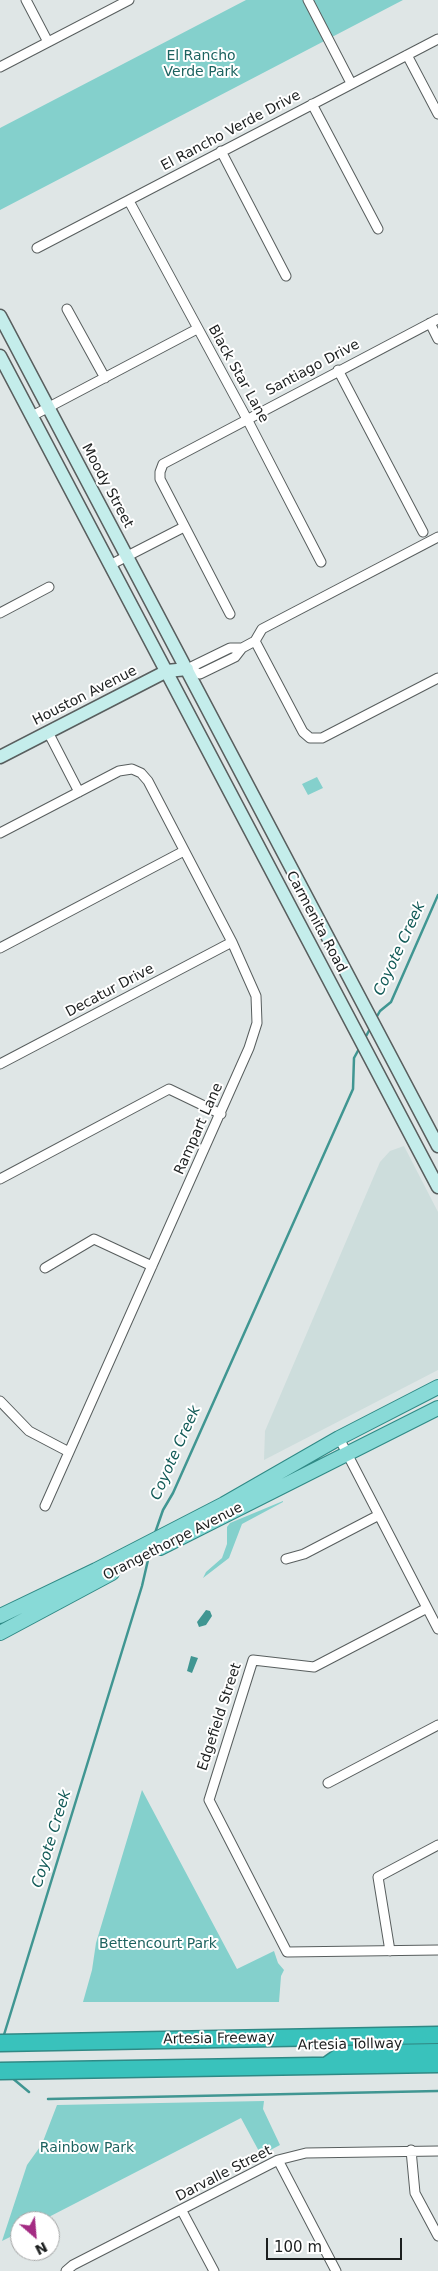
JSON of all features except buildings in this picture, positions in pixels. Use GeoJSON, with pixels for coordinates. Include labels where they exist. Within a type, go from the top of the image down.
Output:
{"type":"FeatureCollection","features":[{"type":"Feature","properties":{"kind":"highway","name":"Artesia Freeway"},"geometry":{"type":"LineString","coordinates":[[0,2043],[438,2035]]}},
{"type":"Feature","properties":{"kind":"highway","name":"Artesia Tollway"},"geometry":{"type":"LineString","coordinates":[[264,2038],[277,2046],[438,2044]]}},
{"type":"Feature","properties":{"kind":"highway","name":"Artesia Tollway"},"geometry":{"type":"LineString","coordinates":[[326,2066],[343,2054],[438,2052]]}},
{"type":"Feature","properties":{"kind":"highway","name":"Artesia Freeway"},"geometry":{"type":"LineString","coordinates":[[0,2070],[438,2064]]}},
{"type":"Feature","properties":{"kind":"main road","name":"Moody Street"},"geometry":{"type":"LineString","coordinates":[[0,316],[187,669]]}},
{"type":"Feature","properties":{"kind":"main road"},"geometry":{"type":"LineString","coordinates":[[0,356],[167,671]]}},
{"type":"Feature","properties":{"kind":"main road","name":"Houston Avenue"},"geometry":{"type":"LineString","coordinates":[[0,757],[167,671],[187,669]]}},
{"type":"Feature","properties":{"kind":"main road","name":"Carmenita Road"},"geometry":{"type":"LineString","coordinates":[[187,669],[438,1146]]}},
{"type":"Feature","properties":{"kind":"main road","name":"Carmenita Road"},"geometry":{"type":"LineString","coordinates":[[167,671],[438,1186]]}},
{"type":"Feature","properties":{"kind":"main road","name":"Orangethorpe Avenue"},"geometry":{"type":"LineString","coordinates":[[222,1511],[339,1438],[438,1387]]}},
{"type":"Feature","properties":{"kind":"main road","name":"Orangethorpe Avenue"},"geometry":{"type":"LineString","coordinates":[[0,1633],[94,1577],[222,1511],[348,1455],[438,1408]]}},
{"type":"Feature","properties":{"kind":"main road","name":"Orangethorpe Avenue"},"geometry":{"type":"LineString","coordinates":[[0,1616],[94,1577]]}},
{"type":"Feature","properties":{"kind":"street"},"geometry":{"type":"LineString","coordinates":[[26,0],[48,42]]}},
{"type":"Feature","properties":{"kind":"street"},"geometry":{"type":"LineString","coordinates":[[0,67],[128,0]]}},
{"type":"Feature","properties":{"kind":"street"},"geometry":{"type":"LineString","coordinates":[[308,0],[351,83]]}},
{"type":"Feature","properties":{"kind":"street","name":"El Rancho Verde Drive"},"geometry":{"type":"LineString","coordinates":[[37,248],[438,39]]}},
{"type":"Feature","properties":{"kind":"street"},"geometry":{"type":"LineString","coordinates":[[407,55],[438,114]]}},
{"type":"Feature","properties":{"kind":"street"},"geometry":{"type":"LineString","coordinates":[[312,104],[378,229]]}},
{"type":"Feature","properties":{"kind":"street"},"geometry":{"type":"LineString","coordinates":[[220,151],[286,276]]}},
{"type":"Feature","properties":{"kind":"street","name":"Black Star Lane"},"geometry":{"type":"LineString","coordinates":[[129,201],[247,419],[320,562]]}},
{"type":"Feature","properties":{"kind":"street"},"geometry":{"type":"LineString","coordinates":[[67,309],[105,378]]}},
{"type":"Feature","properties":{"kind":"street"},"geometry":{"type":"LineString","coordinates":[[434,321],[438,339]]}},
{"type":"Feature","properties":{"kind":"street","name":"Santiago Drive"},"geometry":{"type":"LineString","coordinates":[[184,527],[160,479],[161,468],[167,462],[338,370],[434,321]]}},
{"type":"Feature","properties":{"kind":"street"},"geometry":{"type":"LineString","coordinates":[[32,416],[197,329]]}},
{"type":"Feature","properties":{"kind":"street"},"geometry":{"type":"LineString","coordinates":[[338,370],[423,532]]}},
{"type":"Feature","properties":{"kind":"street"},"geometry":{"type":"LineString","coordinates":[[110,565],[184,527],[230,614]]}},
{"type":"Feature","properties":{"kind":"street"},"geometry":{"type":"LineString","coordinates":[[187,669],[200,674],[235,657],[242,648],[255,641],[262,630],[438,537]]}},
{"type":"Feature","properties":{"kind":"street"},"geometry":{"type":"LineString","coordinates":[[0,613],[49,587]]}},
{"type":"Feature","properties":{"kind":"street"},"geometry":{"type":"LineString","coordinates":[[255,641],[303,732],[310,738],[322,738],[438,678]]}},
{"type":"Feature","properties":{"kind":"street"},"geometry":{"type":"LineString","coordinates":[[0,833],[79,792],[48,732]]}},
{"type":"Feature","properties":{"kind":"street","name":"Rampart Lane"},"geometry":{"type":"LineString","coordinates":[[45,1506],[221,1114],[249,1048],[257,1023],[256,996],[232,942],[148,781],[135,769],[119,771],[79,792]]}},
{"type":"Feature","properties":{"kind":"street"},"geometry":{"type":"LineString","coordinates":[[0,948],[184,850]]}},
{"type":"Feature","properties":{"kind":"street","name":"Decatur Drive"},"geometry":{"type":"LineString","coordinates":[[0,1064],[232,942]]}},
{"type":"Feature","properties":{"kind":"street"},"geometry":{"type":"LineString","coordinates":[[0,1179],[169,1089],[221,1114]]}},
{"type":"Feature","properties":{"kind":"street"},"geometry":{"type":"LineString","coordinates":[[45,1268],[94,1239],[152,1266]]}},
{"type":"Feature","properties":{"kind":"street"},"geometry":{"type":"LineString","coordinates":[[0,1401],[29,1431],[69,1452]]}},
{"type":"Feature","properties":{"kind":"street"},"geometry":{"type":"LineString","coordinates":[[339,1438],[438,1629]]}},
{"type":"Feature","properties":{"kind":"street"},"geometry":{"type":"LineString","coordinates":[[286,1559],[304,1554],[379,1515]]}},
{"type":"Feature","properties":{"kind":"street","name":"Edgefield Street"},"geometry":{"type":"LineString","coordinates":[[390,1951],[287,1952],[209,1800],[253,1660],[314,1666],[427,1608]]}},
{"type":"Feature","properties":{"kind":"street"},"geometry":{"type":"LineString","coordinates":[[328,1783],[438,1725]]}},
{"type":"Feature","properties":{"kind":"street"},"geometry":{"type":"LineString","coordinates":[[438,1845],[378,1877],[390,1951],[438,1950]]}},
{"type":"Feature","properties":{"kind":"street"},"geometry":{"type":"LineString","coordinates":[[411,2150],[415,2193],[438,2236]]}},
{"type":"Feature","properties":{"kind":"street","name":"Darvalle Street"},"geometry":{"type":"LineString","coordinates":[[66,2271],[73,2265],[182,2211],[278,2160],[306,2153],[438,2150]]}},
{"type":"Feature","properties":{"kind":"street"},"geometry":{"type":"LineString","coordinates":[[278,2160],[336,2271]]}},
{"type":"Feature","properties":{"kind":"street"},"geometry":{"type":"LineString","coordinates":[[182,2211],[214,2271]]}},
{"type":"Feature","properties":{"kind":"shaded area"},"geometry":{"type":"Polygon","coordinates":[[[404,1146],[438,1212],[438,1370],[264,1460],[265,1431],[380,1162],[390,1151],[404,1146]]]}},
{"type":"Feature","properties":{"kind":"shaded area"},"geometry":{"type":"Polygon","coordinates":[[[206,1610],[210,1611],[212,1616],[206,1625],[199,1627],[197,1622],[206,1610]]]}},
{"type":"Feature","properties":{"kind":"shaded area"},"geometry":{"type":"Polygon","coordinates":[[[191,1656],[198,1658],[192,1673],[187,1671],[191,1656]]]}},
{"type":"Feature","properties":{"kind":"green space","name":"El Rancho Verde Park"},"geometry":{"type":"Polygon","coordinates":[[[246,0],[403,0],[0,210],[0,128],[246,0]]]}},
{"type":"Feature","properties":{"kind":"green space"},"geometry":{"type":"Polygon","coordinates":[[[317,777],[323,788],[308,795],[302,784],[317,777]]]}},
{"type":"Feature","properties":{"kind":"green space"},"geometry":{"type":"Polygon","coordinates":[[[283,1501],[242,1524],[229,1558],[203,1578],[206,1572],[222,1558],[227,1544],[227,1527],[230,1523],[283,1501]]]}},
{"type":"Feature","properties":{"kind":"green space","name":"Bettencourt Park"},"geometry":{"type":"Polygon","coordinates":[[[142,1790],[237,1969],[274,1951],[278,1963],[284,1970],[281,1976],[279,2002],[83,2002],[92,1970],[96,1943],[142,1790]]]}},
{"type":"Feature","properties":{"kind":"green space","name":"Rainbow Park"},"geometry":{"type":"Polygon","coordinates":[[[264,2101],[263,2109],[280,2145],[261,2155],[241,2118],[60,2211],[12,2211],[27,2165],[42,2144],[57,2105],[264,2101]]]}},
{"type":"Feature","properties":{"kind":"green space","name":"Rainbow Park"},"geometry":{"type":"Polygon","coordinates":[[[10,2217],[10,2237],[2,2241],[10,2217]]]}},
{"type":"Feature","properties":{"kind":"waterway","name":"Coyote Creek"},"geometry":{"type":"LineString","coordinates":[[376,1018],[380,1011],[391,1002],[438,895]]}},
{"type":"Feature","properties":{"kind":"waterway","name":"Coyote Creek"},"geometry":{"type":"LineString","coordinates":[[365,1038],[371,1027]]}},
{"type":"Feature","properties":{"kind":"waterway","name":"Coyote Creek"},"geometry":{"type":"LineString","coordinates":[[155,1533],[163,1510],[173,1493],[353,1089],[354,1058],[360,1047]]}},
{"type":"Feature","properties":{"kind":"waterway","name":"Coyote Creek"},"geometry":{"type":"LineString","coordinates":[[3,2038],[142,1586],[151,1547]]}},
{"type":"Feature","properties":{"kind":"waterway"},"geometry":{"type":"LineString","coordinates":[[11,2077],[29,2092]]}},
{"type":"Feature","properties":{"kind":"waterway"},"geometry":{"type":"LineString","coordinates":[[48,2099],[438,2091]]}}]}
